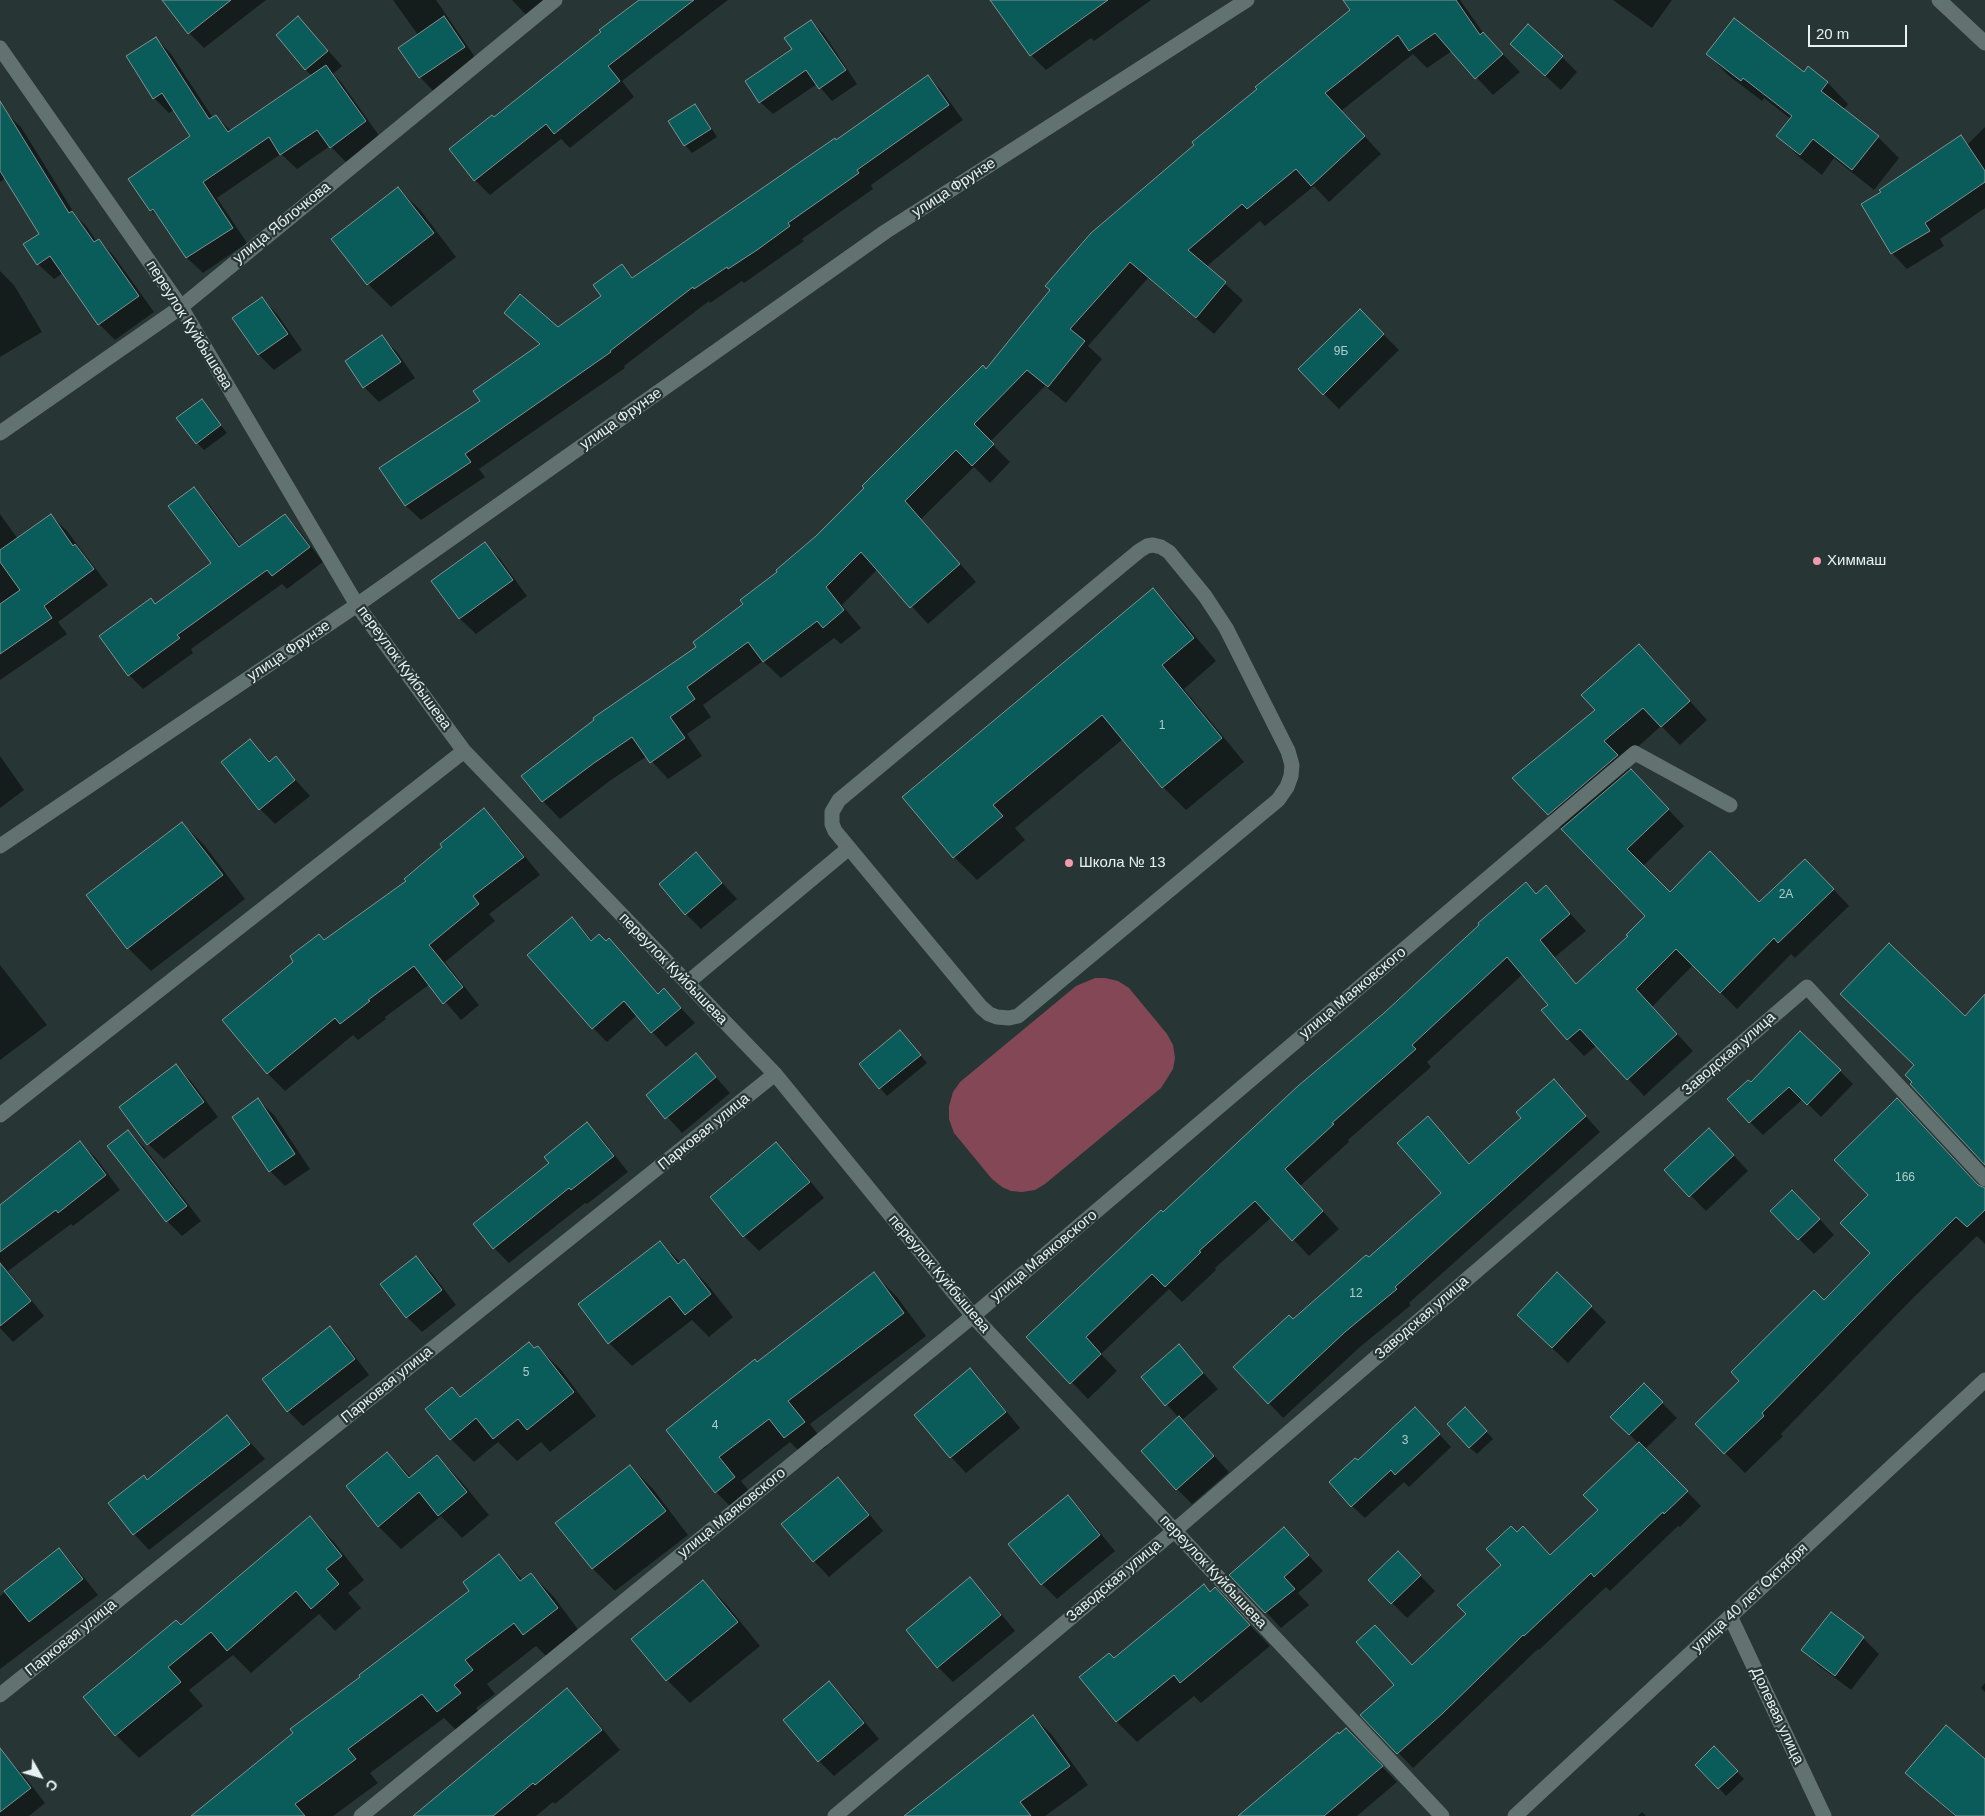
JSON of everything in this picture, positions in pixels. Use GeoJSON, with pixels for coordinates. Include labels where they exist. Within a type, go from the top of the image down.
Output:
{"type":"FeatureCollection","features":[{"type":"Feature","properties":{"kind":"street","name":"улица Яблочкова"},"geometry":{"type":"LineString","coordinates":[[0,433],[181,306],[555,0]]}},
{"type":"Feature","properties":{"kind":"street","name":"улица Фрунзе"},"geometry":{"type":"LineString","coordinates":[[0,846],[358,605],[886,232],[1247,0]]}},
{"type":"Feature","properties":{"kind":"street"},"geometry":{"type":"LineString","coordinates":[[1939,0],[1985,43]]}},
{"type":"Feature","properties":{"kind":"street","name":"переулок Куйбышева"},"geometry":{"type":"LineString","coordinates":[[0,48],[181,306],[358,605],[464,751],[775,1074],[973,1316],[1442,1816]]}},
{"type":"Feature","properties":{"kind":"street"},"geometry":{"type":"LineString","coordinates":[[1147,546],[1161,547],[1169,552],[1205,596],[1239,652],[1288,751],[1292,765],[1287,787],[1278,800],[1018,1016],[1009,1018],[989,1014],[981,1007],[849,848],[835,831],[832,824],[832,812],[839,800],[1147,546]]}},
{"type":"Feature","properties":{"kind":"street"},"geometry":{"type":"LineString","coordinates":[[0,1115],[464,751]]}},
{"type":"Feature","properties":{"kind":"street","name":"улица Маяковского"},"geometry":{"type":"LineString","coordinates":[[361,1816],[973,1316],[1635,753],[1730,805]]}},
{"type":"Feature","properties":{"kind":"street"},"geometry":{"type":"LineString","coordinates":[[687,982],[849,848]]}},
{"type":"Feature","properties":{"kind":"street","name":"Заводская улица"},"geometry":{"type":"LineString","coordinates":[[835,1816],[1174,1531],[1807,987],[1985,1179]]}},
{"type":"Feature","properties":{"kind":"street","name":"Парковая улица"},"geometry":{"type":"LineString","coordinates":[[0,1695],[775,1074]]}},
{"type":"Feature","properties":{"kind":"street","name":"улица 40 лет Октября"},"geometry":{"type":"LineString","coordinates":[[1515,1816],[1985,1380]]}},
{"type":"Feature","properties":{"kind":"street","name":"Долевая улица"},"geometry":{"type":"LineString","coordinates":[[1730,1616],[1824,1816]]}},
{"type":"Feature","properties":{"kind":"shaded area"},"geometry":{"type":"Polygon","coordinates":[[[1095,978],[1118,981],[1129,988],[1167,1034],[1173,1045],[1175,1058],[1173,1069],[1161,1088],[1045,1184],[1035,1190],[1011,1191],[992,1179],[954,1133],[949,1119],[949,1106],[953,1092],[960,1082],[1076,986],[1095,978]]]}},
{"type":"Feature","properties":{"kind":"building"},"geometry":{"type":"Polygon","coordinates":[[[162,0],[231,0],[188,34],[162,0]]]}},
{"type":"Feature","properties":{"kind":"building"},"geometry":{"type":"Polygon","coordinates":[[[639,0],[694,0],[608,66],[620,81],[554,134],[546,124],[474,181],[449,149],[492,115],[494,117],[601,32],[599,30],[639,0]]]}},
{"type":"Feature","properties":{"kind":"building"},"geometry":{"type":"Polygon","coordinates":[[[990,0],[1108,0],[1030,56],[990,0]]]}},
{"type":"Feature","properties":{"kind":"building"},"geometry":{"type":"Polygon","coordinates":[[[1343,0],[1456,0],[1480,35],[1483,32],[1503,54],[1475,79],[1435,33],[1409,51],[1398,35],[1325,93],[1365,136],[1311,186],[1296,169],[1247,209],[1242,204],[1188,250],[1226,282],[1196,318],[1130,262],[1070,329],[1085,341],[1048,387],[1027,370],[974,424],[994,444],[972,466],[956,450],[905,501],[960,564],[910,608],[861,552],[826,587],[844,610],[823,628],[817,621],[763,662],[748,642],[687,687],[695,699],[670,717],[685,738],[650,763],[632,737],[542,802],[521,776],[594,720],[593,718],[696,647],[693,642],[743,604],[740,600],[777,572],[776,570],[816,536],[864,488],[862,486],[983,365],[986,369],[1050,290],[1045,286],[1091,233],[1194,145],[1192,142],[1257,89],[1255,87],[1350,10],[1343,0]]]}},
{"type":"Feature","properties":{"kind":"building"},"geometry":{"type":"Polygon","coordinates":[[[298,16],[328,51],[305,70],[276,35],[298,16]]]}},
{"type":"Feature","properties":{"kind":"building"},"geometry":{"type":"Polygon","coordinates":[[[444,16],[465,47],[419,78],[398,48],[444,16]]]}},
{"type":"Feature","properties":{"kind":"building"},"geometry":{"type":"Polygon","coordinates":[[[1734,18],[1804,72],[1808,66],[1828,82],[1821,91],[1879,136],[1852,170],[1813,139],[1800,155],[1776,136],[1792,116],[1743,78],[1741,81],[1706,54],[1734,18]]]}},
{"type":"Feature","properties":{"kind":"building"},"geometry":{"type":"Polygon","coordinates":[[[811,20],[846,70],[819,89],[806,70],[759,103],[745,81],[792,49],[784,38],[811,20]]]}},
{"type":"Feature","properties":{"kind":"building"},"geometry":{"type":"Polygon","coordinates":[[[1528,24],[1563,56],[1545,76],[1510,44],[1528,24]]]}},
{"type":"Feature","properties":{"kind":"building"},"geometry":{"type":"Polygon","coordinates":[[[156,37],[209,119],[216,115],[228,132],[326,65],[366,121],[330,148],[317,130],[280,155],[269,137],[203,182],[233,228],[186,258],[153,209],[150,211],[128,179],[190,136],[162,93],[153,99],[126,56],[156,37]]]}},
{"type":"Feature","properties":{"kind":"building"},"geometry":{"type":"Polygon","coordinates":[[[928,75],[949,105],[857,170],[859,173],[788,223],[790,226],[757,250],[694,289],[693,287],[611,352],[465,454],[471,462],[405,506],[379,468],[480,401],[473,391],[540,344],[504,313],[520,294],[558,327],[601,296],[593,285],[622,264],[632,278],[835,138],[836,140],[928,75]]]}},
{"type":"Feature","properties":{"kind":"building"},"geometry":{"type":"Polygon","coordinates":[[[0,101],[69,213],[72,211],[94,242],[99,239],[139,296],[98,325],[50,256],[37,265],[23,244],[39,234],[0,171],[0,101]]]}},
{"type":"Feature","properties":{"kind":"building"},"geometry":{"type":"Polygon","coordinates":[[[695,104],[711,129],[684,146],[668,121],[695,104]]]}},
{"type":"Feature","properties":{"kind":"building"},"geometry":{"type":"Polygon","coordinates":[[[1961,135],[1985,171],[1985,182],[1925,223],[1930,231],[1891,254],[1861,204],[1961,135]]]}},
{"type":"Feature","properties":{"kind":"building"},"geometry":{"type":"Polygon","coordinates":[[[398,187],[434,233],[367,285],[331,239],[398,187]]]}},
{"type":"Feature","properties":{"kind":"building"},"geometry":{"type":"Polygon","coordinates":[[[262,297],[288,334],[258,355],[232,318],[262,297]]]}},
{"type":"Feature","properties":{"kind":"building"},"geometry":{"type":"Polygon","coordinates":[[[1360,309],[1384,334],[1323,395],[1298,369],[1360,309]]]}},
{"type":"Feature","properties":{"kind":"building"},"geometry":{"type":"Polygon","coordinates":[[[382,335],[401,362],[363,388],[345,361],[382,335]]]}},
{"type":"Feature","properties":{"kind":"building"},"geometry":{"type":"Polygon","coordinates":[[[202,399],[221,425],[196,444],[176,418],[202,399]]]}},
{"type":"Feature","properties":{"kind":"building"},"geometry":{"type":"Polygon","coordinates":[[[194,487],[239,547],[285,514],[310,547],[272,576],[267,570],[177,635],[180,638],[128,676],[99,636],[151,598],[155,604],[211,563],[168,506],[194,487]]]}},
{"type":"Feature","properties":{"kind":"building"},"geometry":{"type":"Polygon","coordinates":[[[51,514],[73,546],[75,544],[94,569],[44,606],[52,618],[0,654],[0,604],[20,590],[0,562],[0,550],[51,514]]]}},
{"type":"Feature","properties":{"kind":"building"},"geometry":{"type":"Polygon","coordinates":[[[485,542],[513,580],[459,619],[431,581],[485,542]]]}},
{"type":"Feature","properties":{"kind":"building"},"geometry":{"type":"Polygon","coordinates":[[[1153,588],[1194,638],[1162,665],[1222,738],[1162,788],[1102,715],[993,805],[1003,816],[953,858],[902,797],[1153,588]]]}},
{"type":"Feature","properties":{"kind":"building"},"geometry":{"type":"Polygon","coordinates":[[[1639,644],[1690,701],[1661,727],[1643,708],[1604,741],[1618,755],[1548,815],[1512,778],[1595,710],[1581,695],[1639,644]]]}},
{"type":"Feature","properties":{"kind":"building"},"geometry":{"type":"Polygon","coordinates":[[[250,739],[269,762],[276,756],[295,780],[259,810],[221,762],[250,739]]]}},
{"type":"Feature","properties":{"kind":"building"},"geometry":{"type":"Polygon","coordinates":[[[1631,769],[1669,809],[1627,849],[1670,892],[1710,851],[1759,902],[1805,859],[1834,889],[1778,943],[1774,938],[1720,993],[1676,949],[1636,989],[1677,1034],[1627,1080],[1580,1029],[1567,1040],[1541,1010],[1548,1005],[1507,957],[1412,1045],[1416,1049],[1332,1123],[1334,1124],[1285,1169],[1323,1211],[1292,1241],[1255,1201],[1199,1251],[1201,1252],[1165,1287],[1152,1274],[1086,1337],[1101,1354],[1070,1384],[1026,1337],[1161,1210],[1163,1212],[1298,1086],[1384,1013],[1479,925],[1478,923],[1526,882],[1536,894],[1546,885],[1570,914],[1540,940],[1576,984],[1628,936],[1626,935],[1645,916],[1561,829],[1631,769]]]}},
{"type":"Feature","properties":{"kind":"building"},"geometry":{"type":"Polygon","coordinates":[[[484,808],[524,857],[473,896],[479,904],[429,945],[463,987],[443,1004],[414,966],[368,1000],[370,1001],[340,1024],[335,1018],[267,1074],[222,1020],[293,962],[290,956],[319,934],[324,940],[406,881],[404,879],[442,847],[440,844],[484,808]]]}},
{"type":"Feature","properties":{"kind":"building"},"geometry":{"type":"Polygon","coordinates":[[[182,822],[223,875],[127,949],[86,895],[182,822]]]}},
{"type":"Feature","properties":{"kind":"building"},"geometry":{"type":"Polygon","coordinates":[[[696,852],[722,883],[685,915],[659,884],[696,852]]]}},
{"type":"Feature","properties":{"kind":"building"},"geometry":{"type":"Polygon","coordinates":[[[572,917],[591,941],[599,934],[606,941],[609,938],[658,994],[664,988],[681,1008],[651,1033],[624,1001],[592,1029],[527,955],[572,917]]]}},
{"type":"Feature","properties":{"kind":"building"},"geometry":{"type":"Polygon","coordinates":[[[1889,943],[1965,1016],[1985,994],[1985,1165],[1910,1084],[1912,1082],[1905,1075],[1914,1065],[1840,994],[1889,943]]]}},
{"type":"Feature","properties":{"kind":"building"},"geometry":{"type":"Polygon","coordinates":[[[900,1030],[921,1055],[879,1089],[859,1064],[900,1030]]]}},
{"type":"Feature","properties":{"kind":"building"},"geometry":{"type":"Polygon","coordinates":[[[1800,1031],[1841,1070],[1807,1105],[1789,1087],[1749,1123],[1727,1099],[1748,1080],[1751,1082],[1800,1031]]]}},
{"type":"Feature","properties":{"kind":"building"},"geometry":{"type":"Polygon","coordinates":[[[696,1053],[716,1077],[665,1119],[646,1095],[696,1053]]]}},
{"type":"Feature","properties":{"kind":"building"},"geometry":{"type":"Polygon","coordinates":[[[176,1064],[204,1102],[147,1145],[119,1107],[176,1064]]]}},
{"type":"Feature","properties":{"kind":"building"},"geometry":{"type":"Polygon","coordinates":[[[1554,1079],[1586,1116],[1395,1287],[1397,1289],[1345,1332],[1268,1404],[1233,1367],[1289,1315],[1293,1319],[1366,1255],[1369,1257],[1441,1193],[1397,1143],[1428,1116],[1469,1164],[1521,1118],[1516,1112],[1554,1079]]]}},
{"type":"Feature","properties":{"kind":"building"},"geometry":{"type":"Polygon","coordinates":[[[258,1098],[295,1154],[269,1172],[232,1117],[258,1098]]]}},
{"type":"Feature","properties":{"kind":"building"},"geometry":{"type":"Polygon","coordinates":[[[1897,1098],[1978,1185],[1985,1188],[1985,1210],[1967,1227],[1956,1217],[1762,1413],[1764,1416],[1724,1454],[1695,1424],[1739,1381],[1731,1372],[1814,1290],[1824,1300],[1870,1253],[1840,1223],[1868,1195],[1834,1160],[1897,1098]]]}},
{"type":"Feature","properties":{"kind":"building"},"geometry":{"type":"Polygon","coordinates":[[[587,1122],[614,1156],[571,1190],[569,1188],[493,1249],[473,1224],[549,1163],[544,1157],[587,1122]]]}},
{"type":"Feature","properties":{"kind":"building"},"geometry":{"type":"Polygon","coordinates":[[[1709,1128],[1734,1155],[1689,1197],[1664,1170],[1709,1128]]]}},
{"type":"Feature","properties":{"kind":"building"},"geometry":{"type":"Polygon","coordinates":[[[128,1130],[187,1206],[166,1222],[107,1146],[128,1130]]]}},
{"type":"Feature","properties":{"kind":"building"},"geometry":{"type":"Polygon","coordinates":[[[80,1141],[106,1175],[58,1213],[56,1210],[0,1252],[0,1205],[80,1141]]]}},
{"type":"Feature","properties":{"kind":"building"},"geometry":{"type":"Polygon","coordinates":[[[776,1142],[810,1182],[743,1237],[710,1197],[776,1142]]]}},
{"type":"Feature","properties":{"kind":"building"},"geometry":{"type":"Polygon","coordinates":[[[1792,1190],[1820,1219],[1798,1240],[1770,1211],[1792,1190]]]}},
{"type":"Feature","properties":{"kind":"building"},"geometry":{"type":"Polygon","coordinates":[[[660,1241],[678,1264],[684,1259],[711,1294],[685,1315],[670,1296],[608,1344],[578,1304],[660,1241]]]}},
{"type":"Feature","properties":{"kind":"building"},"geometry":{"type":"Polygon","coordinates":[[[416,1256],[442,1290],[406,1318],[380,1284],[416,1256]]]}},
{"type":"Feature","properties":{"kind":"building"},"geometry":{"type":"Polygon","coordinates":[[[0,1263],[31,1301],[0,1326],[0,1263]]]}},
{"type":"Feature","properties":{"kind":"building"},"geometry":{"type":"Polygon","coordinates":[[[874,1272],[904,1313],[788,1401],[805,1422],[784,1438],[769,1419],[719,1457],[735,1477],[715,1493],[666,1430],[755,1359],[757,1362],[874,1272]]]}},
{"type":"Feature","properties":{"kind":"building"},"geometry":{"type":"Polygon","coordinates":[[[1557,1272],[1592,1306],[1552,1348],[1517,1315],[1557,1272]]]}},
{"type":"Feature","properties":{"kind":"building"},"geometry":{"type":"Polygon","coordinates":[[[330,1326],[355,1359],[287,1412],[262,1379],[330,1326]]]}},
{"type":"Feature","properties":{"kind":"building"},"geometry":{"type":"Polygon","coordinates":[[[529,1342],[534,1348],[538,1346],[574,1392],[527,1430],[518,1419],[493,1439],[476,1418],[450,1440],[425,1409],[452,1387],[460,1397],[529,1342]]]}},
{"type":"Feature","properties":{"kind":"building"},"geometry":{"type":"Polygon","coordinates":[[[1179,1344],[1203,1373],[1165,1406],[1141,1377],[1179,1344]]]}},
{"type":"Feature","properties":{"kind":"building"},"geometry":{"type":"Polygon","coordinates":[[[970,1368],[1006,1412],[950,1458],[914,1415],[970,1368]]]}},
{"type":"Feature","properties":{"kind":"building"},"geometry":{"type":"Polygon","coordinates":[[[1644,1383],[1663,1402],[1629,1435],[1610,1417],[1644,1383]]]}},
{"type":"Feature","properties":{"kind":"building"},"geometry":{"type":"Polygon","coordinates":[[[1415,1407],[1440,1434],[1395,1475],[1391,1470],[1351,1507],[1329,1482],[1355,1458],[1358,1460],[1415,1407]]]}},
{"type":"Feature","properties":{"kind":"building"},"geometry":{"type":"Polygon","coordinates":[[[1465,1407],[1487,1431],[1469,1448],[1447,1424],[1465,1407]]]}},
{"type":"Feature","properties":{"kind":"building"},"geometry":{"type":"Polygon","coordinates":[[[227,1415],[250,1444],[133,1535],[108,1503],[144,1475],[147,1480],[227,1415]]]}},
{"type":"Feature","properties":{"kind":"building"},"geometry":{"type":"Polygon","coordinates":[[[1179,1416],[1214,1456],[1176,1490],[1141,1451],[1179,1416]]]}},
{"type":"Feature","properties":{"kind":"building"},"geometry":{"type":"Polygon","coordinates":[[[1639,1442],[1688,1491],[1594,1577],[1591,1573],[1397,1754],[1360,1715],[1394,1685],[1356,1642],[1375,1625],[1412,1665],[1466,1614],[1457,1605],[1501,1565],[1486,1549],[1511,1526],[1517,1532],[1523,1526],[1550,1555],[1598,1510],[1583,1495],[1639,1442]]]}},
{"type":"Feature","properties":{"kind":"building"},"geometry":{"type":"Polygon","coordinates":[[[387,1452],[409,1478],[437,1455],[467,1492],[438,1516],[419,1492],[378,1527],[346,1486],[387,1452]]]}},
{"type":"Feature","properties":{"kind":"building"},"geometry":{"type":"Polygon","coordinates":[[[630,1465],[666,1511],[592,1569],[555,1523],[630,1465]]]}},
{"type":"Feature","properties":{"kind":"building"},"geometry":{"type":"Polygon","coordinates":[[[838,1477],[869,1515],[813,1562],[781,1524],[838,1477]]]}},
{"type":"Feature","properties":{"kind":"building"},"geometry":{"type":"Polygon","coordinates":[[[1068,1495],[1100,1535],[1041,1585],[1008,1544],[1068,1495]]]}},
{"type":"Feature","properties":{"kind":"building"},"geometry":{"type":"Polygon","coordinates":[[[310,1516],[342,1556],[326,1569],[339,1584],[311,1609],[296,1591],[227,1651],[211,1632],[168,1667],[181,1682],[115,1736],[83,1697],[176,1620],[181,1625],[310,1516]]]}},
{"type":"Feature","properties":{"kind":"building"},"geometry":{"type":"Polygon","coordinates":[[[1284,1527],[1309,1555],[1284,1577],[1295,1589],[1265,1613],[1229,1575],[1284,1527]]]}},
{"type":"Feature","properties":{"kind":"building"},"geometry":{"type":"Polygon","coordinates":[[[59,1548],[83,1579],[29,1622],[4,1591],[59,1548]]]}},
{"type":"Feature","properties":{"kind":"building"},"geometry":{"type":"Polygon","coordinates":[[[1398,1551],[1421,1575],[1391,1604],[1368,1580],[1398,1551]]]}},
{"type":"Feature","properties":{"kind":"building"},"geometry":{"type":"Polygon","coordinates":[[[499,1554],[520,1581],[531,1573],[558,1608],[523,1635],[514,1623],[465,1660],[473,1670],[454,1685],[461,1693],[437,1712],[422,1694],[348,1749],[356,1759],[295,1804],[305,1816],[191,1816],[293,1733],[290,1729],[360,1677],[359,1675],[469,1591],[463,1582],[499,1554]]]}},
{"type":"Feature","properties":{"kind":"building"},"geometry":{"type":"Polygon","coordinates":[[[970,1577],[1001,1615],[937,1668],[906,1630],[970,1577]]]}},
{"type":"Feature","properties":{"kind":"building"},"geometry":{"type":"Polygon","coordinates":[[[703,1580],[738,1622],[666,1681],[631,1639],[703,1580]]]}},
{"type":"Feature","properties":{"kind":"building"},"geometry":{"type":"Polygon","coordinates":[[[1204,1584],[1210,1592],[1215,1587],[1250,1625],[1180,1683],[1174,1675],[1116,1722],[1079,1677],[1109,1653],[1114,1658],[1204,1584]]]}},
{"type":"Feature","properties":{"kind":"building"},"geometry":{"type":"Polygon","coordinates":[[[1831,1612],[1864,1637],[1835,1676],[1801,1650],[1831,1612]]]}},
{"type":"Feature","properties":{"kind":"building"},"geometry":{"type":"Polygon","coordinates":[[[829,1681],[864,1723],[818,1762],[783,1720],[829,1681]]]}},
{"type":"Feature","properties":{"kind":"building"},"geometry":{"type":"Polygon","coordinates":[[[567,1688],[602,1730],[535,1785],[533,1783],[493,1816],[413,1816],[567,1688]]]}},
{"type":"Feature","properties":{"kind":"building"},"geometry":{"type":"Polygon","coordinates":[[[1033,1715],[1070,1766],[1020,1802],[1031,1816],[904,1816],[1033,1715]]]}},
{"type":"Feature","properties":{"kind":"building"},"geometry":{"type":"Polygon","coordinates":[[[1946,1725],[1985,1759],[1985,1816],[1956,1816],[1905,1773],[1946,1725]]]}},
{"type":"Feature","properties":{"kind":"building"},"geometry":{"type":"Polygon","coordinates":[[[1346,1728],[1383,1766],[1324,1816],[1238,1816],[1338,1732],[1339,1734],[1346,1728]]]}},
{"type":"Feature","properties":{"kind":"building"},"geometry":{"type":"Polygon","coordinates":[[[1714,1746],[1738,1771],[1718,1789],[1695,1765],[1714,1746]]]}},
{"type":"Feature","properties":{"kind":"building"},"geometry":{"type":"Polygon","coordinates":[[[0,1748],[31,1788],[0,1812],[0,1748]]]}},
{"type":"Feature","properties":{"kind":"place","name":"Химмаш"},"geometry":{"type":"Point","coordinates":[1817,561]}},
{"type":"Feature","properties":{"kind":"place","name":"Школа № 13"},"geometry":{"type":"Point","coordinates":[1069,863]}}]}
